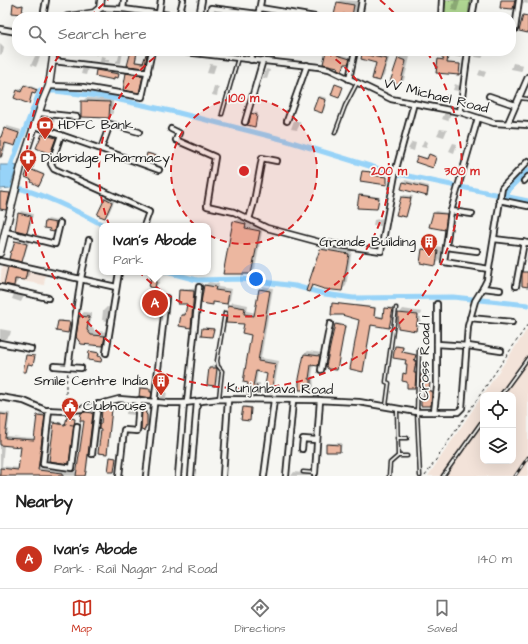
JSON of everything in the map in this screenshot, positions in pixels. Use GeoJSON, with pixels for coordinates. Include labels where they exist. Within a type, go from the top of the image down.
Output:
{"type":"FeatureCollection","features":[{"type":"Feature","properties":{"kind":"main road"},"geometry":{"type":"LineString","coordinates":[[95,12],[100,8],[101,0]]}},
{"type":"Feature","properties":{"kind":"main road"},"geometry":{"type":"LineString","coordinates":[[0,253],[18,181],[42,103],[49,86],[54,56]]}},
{"type":"Feature","properties":{"kind":"street"},"geometry":{"type":"LineString","coordinates":[[44,12],[46,0]]}},
{"type":"Feature","properties":{"kind":"street"},"geometry":{"type":"LineString","coordinates":[[123,9],[124,0]]}},
{"type":"Feature","properties":{"kind":"street"},"geometry":{"type":"LineString","coordinates":[[159,12],[161,0]]}},
{"type":"Feature","properties":{"kind":"street"},"geometry":{"type":"LineString","coordinates":[[180,12],[182,0]]}},
{"type":"Feature","properties":{"kind":"street"},"geometry":{"type":"LineString","coordinates":[[200,12],[202,0]]}},
{"type":"Feature","properties":{"kind":"street"},"geometry":{"type":"LineString","coordinates":[[259,12],[261,0]]}},
{"type":"Feature","properties":{"kind":"street"},"geometry":{"type":"LineString","coordinates":[[360,12],[362,0]]}},
{"type":"Feature","properties":{"kind":"street"},"geometry":{"type":"LineString","coordinates":[[441,12],[442,0]]}},
{"type":"Feature","properties":{"kind":"street"},"geometry":{"type":"LineString","coordinates":[[473,12],[475,0]]}},
{"type":"Feature","properties":{"kind":"street"},"geometry":{"type":"LineString","coordinates":[[516,12],[518,0]]}},
{"type":"Feature","properties":{"kind":"street"},"geometry":{"type":"LineString","coordinates":[[100,8],[150,12]]}},
{"type":"Feature","properties":{"kind":"street"},"geometry":{"type":"LineString","coordinates":[[210,12],[211,8],[234,12]]}},
{"type":"Feature","properties":{"kind":"street"},"geometry":{"type":"LineString","coordinates":[[260,8],[284,12]]}},
{"type":"Feature","properties":{"kind":"street"},"geometry":{"type":"LineString","coordinates":[[0,29],[12,31]]}},
{"type":"Feature","properties":{"kind":"street"},"geometry":{"type":"LineString","coordinates":[[49,86],[83,87],[142,96],[151,56]]}},
{"type":"Feature","properties":{"kind":"street","name":"VV Michael Road"},"geometry":{"type":"LineString","coordinates":[[220,56],[307,65],[329,69],[390,99],[460,112],[494,123],[528,125]]}},
{"type":"Feature","properties":{"kind":"street"},"geometry":{"type":"LineString","coordinates":[[251,56],[251,60]]}},
{"type":"Feature","properties":{"kind":"street"},"geometry":{"type":"LineString","coordinates":[[349,79],[354,56]]}},
{"type":"Feature","properties":{"kind":"street"},"geometry":{"type":"LineString","coordinates":[[460,112],[467,56]]}},
{"type":"Feature","properties":{"kind":"street"},"geometry":{"type":"LineString","coordinates":[[245,122],[263,60]]}},
{"type":"Feature","properties":{"kind":"street"},"geometry":{"type":"LineString","coordinates":[[53,61],[148,72]]}},
{"type":"Feature","properties":{"kind":"street"},"geometry":{"type":"LineString","coordinates":[[287,122],[307,65]]}},
{"type":"Feature","properties":{"kind":"street"},"geometry":{"type":"LineString","coordinates":[[508,123],[528,77]]}},
{"type":"Feature","properties":{"kind":"street"},"geometry":{"type":"LineString","coordinates":[[489,96],[516,105]]}},
{"type":"Feature","properties":{"kind":"street"},"geometry":{"type":"LineString","coordinates":[[171,129],[179,133],[176,140],[215,157],[207,206],[234,212],[267,228],[319,242],[380,251],[396,172],[414,103]]}},
{"type":"Feature","properties":{"kind":"street"},"geometry":{"type":"LineString","coordinates":[[39,113],[77,117]]}},
{"type":"Feature","properties":{"kind":"street"},"geometry":{"type":"LineString","coordinates":[[478,118],[451,211],[444,262],[489,268]]}},
{"type":"Feature","properties":{"kind":"street"},"geometry":{"type":"LineString","coordinates":[[101,149],[110,124],[139,132]]}},
{"type":"Feature","properties":{"kind":"street"},"geometry":{"type":"LineString","coordinates":[[35,126],[159,170]]}},
{"type":"Feature","properties":{"kind":"street"},"geometry":{"type":"LineString","coordinates":[[61,135],[51,164],[54,169],[149,212],[145,223]]}},
{"type":"Feature","properties":{"kind":"street"},"geometry":{"type":"LineString","coordinates":[[249,219],[254,202],[262,158],[277,161]]}},
{"type":"Feature","properties":{"kind":"street","name":"Kunjanbava Road"},"geometry":{"type":"LineString","coordinates":[[0,397],[24,401],[49,410],[66,411],[119,399],[197,402],[219,399],[359,402],[417,412],[458,412],[462,408],[470,318],[475,301],[483,288],[489,268],[502,188],[528,161]]}},
{"type":"Feature","properties":{"kind":"street"},"geometry":{"type":"LineString","coordinates":[[524,181],[528,177]]}},
{"type":"Feature","properties":{"kind":"street"},"geometry":{"type":"LineString","coordinates":[[499,200],[528,206]]}},
{"type":"Feature","properties":{"kind":"street"},"geometry":{"type":"LineString","coordinates":[[451,211],[472,214]]}},
{"type":"Feature","properties":{"kind":"street"},"geometry":{"type":"LineString","coordinates":[[6,232],[55,244],[60,223]]}},
{"type":"Feature","properties":{"kind":"street"},"geometry":{"type":"LineString","coordinates":[[494,239],[526,243],[516,286]]}},
{"type":"Feature","properties":{"kind":"street"},"geometry":{"type":"LineString","coordinates":[[68,367],[81,278],[89,240]]}},
{"type":"Feature","properties":{"kind":"street"},"geometry":{"type":"LineString","coordinates":[[446,247],[477,251]]}},
{"type":"Feature","properties":{"kind":"street"},"geometry":{"type":"LineString","coordinates":[[0,261],[116,287]]}},
{"type":"Feature","properties":{"kind":"street"},"geometry":{"type":"LineString","coordinates":[[106,353],[118,275]]}},
{"type":"Feature","properties":{"kind":"street"},"geometry":{"type":"LineString","coordinates":[[0,287],[48,298]]}},
{"type":"Feature","properties":{"kind":"street"},"geometry":{"type":"LineString","coordinates":[[178,476],[199,287]]}},
{"type":"Feature","properties":{"kind":"street"},"geometry":{"type":"LineString","coordinates":[[483,288],[500,290]]}},
{"type":"Feature","properties":{"kind":"street"},"geometry":{"type":"LineString","coordinates":[[146,476],[166,298]]}},
{"type":"Feature","properties":{"kind":"street","name":"Cross Road 1"},"geometry":{"type":"LineString","coordinates":[[434,412],[437,387],[437,304]]}},
{"type":"Feature","properties":{"kind":"street"},"geometry":{"type":"LineString","coordinates":[[470,318],[512,322]]}},
{"type":"Feature","properties":{"kind":"street"},"geometry":{"type":"LineString","coordinates":[[321,370],[330,324]]}},
{"type":"Feature","properties":{"kind":"street"},"geometry":{"type":"LineString","coordinates":[[0,343],[31,349]]}},
{"type":"Feature","properties":{"kind":"street"},"geometry":{"type":"LineString","coordinates":[[437,344],[468,346],[501,351]]}},
{"type":"Feature","properties":{"kind":"street"},"geometry":{"type":"LineString","coordinates":[[54,366],[81,368]]}},
{"type":"Feature","properties":{"kind":"street"},"geometry":{"type":"LineString","coordinates":[[119,476],[124,430],[137,431],[139,400]]}},
{"type":"Feature","properties":{"kind":"street"},"geometry":{"type":"LineString","coordinates":[[222,476],[228,400]]}},
{"type":"Feature","properties":{"kind":"street"},"geometry":{"type":"LineString","coordinates":[[264,476],[274,400]]}},
{"type":"Feature","properties":{"kind":"street"},"geometry":{"type":"LineString","coordinates":[[314,475],[320,400]]}},
{"type":"Feature","properties":{"kind":"street"},"geometry":{"type":"LineString","coordinates":[[286,476],[293,401]]}},
{"type":"Feature","properties":{"kind":"street"},"geometry":{"type":"LineString","coordinates":[[191,476],[197,402]]}},
{"type":"Feature","properties":{"kind":"street"},"geometry":{"type":"LineString","coordinates":[[92,454],[98,404]]}},
{"type":"Feature","properties":{"kind":"street"},"geometry":{"type":"LineString","coordinates":[[49,410],[43,464],[72,468],[77,426]]}},
{"type":"Feature","properties":{"kind":"street"},"geometry":{"type":"LineString","coordinates":[[302,449],[303,439],[316,440]]}},
{"type":"Feature","properties":{"kind":"lane"},"geometry":{"type":"LineString","coordinates":[[222,114],[238,58]]}},
{"type":"Feature","properties":{"kind":"lane"},"geometry":{"type":"LineString","coordinates":[[335,133],[345,106],[357,83]]}},
{"type":"Feature","properties":{"kind":"lane"},"geometry":{"type":"LineString","coordinates":[[519,98],[528,99]]}},
{"type":"Feature","properties":{"kind":"lane"},"geometry":{"type":"LineString","coordinates":[[386,406],[389,383],[386,382],[396,308]]}},
{"type":"Feature","properties":{"kind":"lane"},"geometry":{"type":"LineString","coordinates":[[219,399],[222,371],[218,366],[217,361],[225,313]]}},
{"type":"Feature","properties":{"kind":"lane"},"geometry":{"type":"LineString","coordinates":[[419,350],[417,412],[420,476]]}},
{"type":"Feature","properties":{"kind":"lane"},"geometry":{"type":"LineString","coordinates":[[503,392],[528,358]]}},
{"type":"Feature","properties":{"kind":"lane"},"geometry":{"type":"LineString","coordinates":[[397,409],[398,456]]}},
{"type":"Feature","properties":{"kind":"lane"},"geometry":{"type":"LineString","coordinates":[[443,476],[480,424]]}},
{"type":"Feature","properties":{"kind":"lane"},"geometry":{"type":"LineString","coordinates":[[397,438],[407,438]]}},
{"type":"Feature","properties":{"kind":"lane"},"geometry":{"type":"LineString","coordinates":[[389,476],[390,463],[398,456],[407,456]]}},
{"type":"Feature","properties":{"kind":"lane"},"geometry":{"type":"LineString","coordinates":[[303,472],[314,475]]}},
{"type":"Feature","properties":{"kind":"path"},"geometry":{"type":"LineString","coordinates":[[425,476],[528,324]]}},
{"type":"Feature","properties":{"kind":"path"},"geometry":{"type":"LineString","coordinates":[[66,411],[66,384],[68,367]]}},
{"type":"Feature","properties":{"kind":"path"},"geometry":{"type":"LineString","coordinates":[[48,421],[77,426]]}},
{"type":"Feature","properties":{"kind":"shaded area"},"geometry":{"type":"Polygon","coordinates":[[[2,264],[46,272],[44,285],[17,280],[15,289],[0,286],[2,264]]]}},
{"type":"Feature","properties":{"kind":"shaded area"},"geometry":{"type":"Polygon","coordinates":[[[528,328],[528,476],[428,476],[480,399],[480,464],[516,464],[516,392],[485,392],[528,328]]]}},
{"type":"Feature","properties":{"kind":"green space"},"geometry":{"type":"Polygon","coordinates":[[[446,0],[470,0],[469,12],[444,12],[446,0]]]}},
{"type":"Feature","properties":{"kind":"green space"},"geometry":{"type":"Polygon","coordinates":[[[149,294],[165,297],[162,313],[146,310],[149,294]]]}},
{"type":"Feature","properties":{"kind":"water"},"geometry":{"type":"Polygon","coordinates":[[[0,165],[17,166],[10,188],[0,189],[0,165]]]}},
{"type":"Feature","properties":{"kind":"building"},"geometry":{"type":"Polygon","coordinates":[[[501,0],[515,0],[513,9],[500,8],[501,0]]]}},
{"type":"Feature","properties":{"kind":"building"},"geometry":{"type":"Polygon","coordinates":[[[337,2],[354,5],[353,12],[335,12],[337,2]]]}},
{"type":"Feature","properties":{"kind":"building"},"geometry":{"type":"Polygon","coordinates":[[[13,3],[18,6],[23,5],[22,12],[12,12],[13,3]]]}},
{"type":"Feature","properties":{"kind":"building"},"geometry":{"type":"Polygon","coordinates":[[[523,15],[528,16],[528,33],[519,31],[523,15]]]}},
{"type":"Feature","properties":{"kind":"building"},"geometry":{"type":"Polygon","coordinates":[[[130,56],[136,56],[135,62],[143,63],[145,56],[147,56],[145,68],[127,66],[130,56]]]}},
{"type":"Feature","properties":{"kind":"building"},"geometry":{"type":"Polygon","coordinates":[[[325,56],[340,56],[350,59],[348,64],[345,64],[342,71],[337,69],[338,67],[323,64],[325,56]]]}},
{"type":"Feature","properties":{"kind":"building"},"geometry":{"type":"Polygon","coordinates":[[[362,56],[372,56],[387,59],[380,81],[372,79],[376,63],[361,59],[362,56]]]}},
{"type":"Feature","properties":{"kind":"building"},"geometry":{"type":"Polygon","coordinates":[[[441,56],[448,56],[447,63],[460,64],[459,75],[436,73],[438,59],[444,60],[441,56]]]}},
{"type":"Feature","properties":{"kind":"building"},"geometry":{"type":"Polygon","coordinates":[[[398,58],[406,61],[400,85],[390,82],[398,58]]]}},
{"type":"Feature","properties":{"kind":"building"},"geometry":{"type":"Polygon","coordinates":[[[96,70],[119,74],[118,78],[114,77],[114,80],[95,76],[96,70]]]}},
{"type":"Feature","properties":{"kind":"building"},"geometry":{"type":"Polygon","coordinates":[[[126,73],[143,76],[139,93],[123,90],[126,73]]]}},
{"type":"Feature","properties":{"kind":"building"},"geometry":{"type":"Polygon","coordinates":[[[335,84],[343,87],[339,98],[331,95],[335,84]]]}},
{"type":"Feature","properties":{"kind":"building"},"geometry":{"type":"Polygon","coordinates":[[[24,85],[37,90],[35,94],[32,93],[29,104],[14,98],[17,90],[21,92],[24,85]]]}},
{"type":"Feature","properties":{"kind":"building"},"geometry":{"type":"Polygon","coordinates":[[[318,97],[326,100],[322,113],[313,110],[318,97]]]}},
{"type":"Feature","properties":{"kind":"building"},"geometry":{"type":"Polygon","coordinates":[[[81,101],[110,102],[109,118],[81,117],[81,101]]]}},
{"type":"Feature","properties":{"kind":"building"},"geometry":{"type":"Polygon","coordinates":[[[251,113],[257,115],[255,127],[247,125],[249,123],[251,113]]]}},
{"type":"Feature","properties":{"kind":"building"},"geometry":{"type":"Polygon","coordinates":[[[4,128],[19,133],[15,146],[5,143],[0,157],[0,140],[4,128]]]}},
{"type":"Feature","properties":{"kind":"building"},"geometry":{"type":"Polygon","coordinates":[[[42,134],[56,138],[50,154],[36,148],[42,134]]]}},
{"type":"Feature","properties":{"kind":"building"},"geometry":{"type":"Polygon","coordinates":[[[147,153],[157,156],[155,164],[145,161],[147,153]]]}},
{"type":"Feature","properties":{"kind":"building"},"geometry":{"type":"Polygon","coordinates":[[[429,154],[436,157],[433,168],[415,162],[418,156],[427,159],[429,154]]]}},
{"type":"Feature","properties":{"kind":"building"},"geometry":{"type":"Polygon","coordinates":[[[31,159],[35,160],[32,170],[44,175],[39,186],[31,182],[32,180],[25,177],[31,159]]]}},
{"type":"Feature","properties":{"kind":"building"},"geometry":{"type":"Polygon","coordinates":[[[362,171],[371,172],[370,175],[387,177],[387,185],[360,181],[362,171]]]}},
{"type":"Feature","properties":{"kind":"building"},"geometry":{"type":"Polygon","coordinates":[[[403,182],[428,188],[427,196],[401,189],[403,182]]]}},
{"type":"Feature","properties":{"kind":"building"},"geometry":{"type":"Polygon","coordinates":[[[0,192],[10,193],[6,210],[0,209],[0,192]]]}},
{"type":"Feature","properties":{"kind":"building"},"geometry":{"type":"Polygon","coordinates":[[[359,195],[379,198],[377,209],[357,208],[359,195]]]}},
{"type":"Feature","properties":{"kind":"building"},"geometry":{"type":"Polygon","coordinates":[[[401,197],[411,198],[406,217],[396,215],[401,197]]]}},
{"type":"Feature","properties":{"kind":"building"},"geometry":{"type":"Polygon","coordinates":[[[105,198],[112,202],[105,218],[97,215],[105,198]]]}},
{"type":"Feature","properties":{"kind":"building"},"geometry":{"type":"Polygon","coordinates":[[[18,213],[31,216],[27,233],[15,230],[18,213]]]}},
{"type":"Feature","properties":{"kind":"building"},"geometry":{"type":"Polygon","coordinates":[[[433,213],[447,214],[445,230],[429,227],[433,213]]]}},
{"type":"Feature","properties":{"kind":"building"},"geometry":{"type":"Polygon","coordinates":[[[45,221],[56,223],[54,232],[49,231],[50,229],[44,228],[45,221]]]}},
{"type":"Feature","properties":{"kind":"building"},"geometry":{"type":"Polygon","coordinates":[[[233,221],[246,224],[245,228],[260,231],[251,274],[223,274],[233,221]]]}},
{"type":"Feature","properties":{"kind":"building"},"geometry":{"type":"Polygon","coordinates":[[[15,241],[27,244],[22,262],[9,259],[15,241]]]}},
{"type":"Feature","properties":{"kind":"building"},"geometry":{"type":"Polygon","coordinates":[[[320,249],[349,254],[342,291],[324,289],[312,285],[309,292],[306,291],[320,249]]]}},
{"type":"Feature","properties":{"kind":"building","name":"Grande Building"},"geometry":{"type":"Polygon","coordinates":[[[422,249],[438,251],[436,266],[420,263],[422,249]]]}},
{"type":"Feature","properties":{"kind":"building"},"geometry":{"type":"Polygon","coordinates":[[[8,267],[27,271],[25,280],[15,279],[14,286],[4,284],[8,267]]]}},
{"type":"Feature","properties":{"kind":"building"},"geometry":{"type":"Polygon","coordinates":[[[522,272],[528,272],[528,287],[522,286],[522,272]]]}},
{"type":"Feature","properties":{"kind":"building"},"geometry":{"type":"Polygon","coordinates":[[[151,275],[158,275],[155,288],[149,287],[151,275]]]}},
{"type":"Feature","properties":{"kind":"building"},"geometry":{"type":"Polygon","coordinates":[[[204,285],[216,287],[215,290],[229,292],[227,304],[213,302],[213,305],[201,303],[204,285]]]}},
{"type":"Feature","properties":{"kind":"building"},"geometry":{"type":"Polygon","coordinates":[[[259,289],[270,291],[258,361],[276,364],[271,393],[264,391],[267,374],[256,371],[253,386],[257,386],[256,394],[247,394],[248,383],[243,382],[251,335],[242,333],[244,324],[226,323],[228,305],[245,308],[244,314],[254,316],[259,289]]]}},
{"type":"Feature","properties":{"kind":"building"},"geometry":{"type":"Polygon","coordinates":[[[179,290],[194,291],[191,328],[179,326],[181,315],[185,315],[187,304],[178,304],[179,290]]]}},
{"type":"Feature","properties":{"kind":"building"},"geometry":{"type":"Polygon","coordinates":[[[332,303],[375,308],[374,316],[383,318],[384,308],[393,309],[389,328],[371,325],[363,372],[350,369],[359,320],[342,315],[331,315],[332,303]]]}},
{"type":"Feature","properties":{"kind":"building"},"geometry":{"type":"Polygon","coordinates":[[[398,313],[418,315],[416,331],[398,328],[398,313]]]}},
{"type":"Feature","properties":{"kind":"building"},"geometry":{"type":"Polygon","coordinates":[[[79,316],[89,317],[87,330],[91,335],[105,336],[103,346],[81,344],[76,337],[79,316]]]}},
{"type":"Feature","properties":{"kind":"building"},"geometry":{"type":"Polygon","coordinates":[[[58,321],[70,322],[68,333],[56,331],[58,321]]]}},
{"type":"Feature","properties":{"kind":"building"},"geometry":{"type":"Polygon","coordinates":[[[335,324],[345,326],[337,370],[328,369],[326,366],[335,324]]]}},
{"type":"Feature","properties":{"kind":"building"},"geometry":{"type":"Polygon","coordinates":[[[202,328],[214,329],[212,337],[201,336],[202,328]]]}},
{"type":"Feature","properties":{"kind":"building"},"geometry":{"type":"Polygon","coordinates":[[[395,346],[403,347],[402,352],[416,355],[414,361],[416,361],[414,373],[416,373],[415,388],[407,388],[407,382],[402,381],[403,373],[406,374],[407,364],[405,364],[406,360],[393,358],[395,346]]]}},
{"type":"Feature","properties":{"kind":"building"},"geometry":{"type":"Polygon","coordinates":[[[89,351],[99,353],[98,356],[102,357],[101,362],[88,360],[89,351]]]}},
{"type":"Feature","properties":{"kind":"building"},"geometry":{"type":"Polygon","coordinates":[[[304,354],[320,356],[318,366],[311,365],[309,379],[311,379],[311,390],[299,390],[299,379],[304,354]]]}},
{"type":"Feature","properties":{"kind":"building"},"geometry":{"type":"Polygon","coordinates":[[[26,355],[35,356],[33,365],[28,364],[26,372],[23,372],[26,355]]]}},
{"type":"Feature","properties":{"kind":"building"},"geometry":{"type":"Polygon","coordinates":[[[209,368],[217,368],[215,386],[207,385],[209,368]]]}},
{"type":"Feature","properties":{"kind":"building"},"geometry":{"type":"Polygon","coordinates":[[[421,374],[429,374],[429,391],[432,391],[431,406],[421,406],[421,398],[424,398],[424,387],[420,387],[421,374]]]}},
{"type":"Feature","properties":{"kind":"building"},"geometry":{"type":"Polygon","coordinates":[[[140,388],[150,389],[150,392],[152,392],[151,398],[139,396],[140,388]]]}},
{"type":"Feature","properties":{"kind":"building"},"geometry":{"type":"Polygon","coordinates":[[[243,407],[251,408],[250,421],[241,420],[243,407]]]}},
{"type":"Feature","properties":{"kind":"building"},"geometry":{"type":"Polygon","coordinates":[[[102,408],[112,409],[107,454],[98,453],[101,430],[99,429],[99,424],[101,424],[102,408]]]}},
{"type":"Feature","properties":{"kind":"building"},"geometry":{"type":"Polygon","coordinates":[[[142,409],[145,410],[147,415],[147,426],[144,431],[141,430],[142,409]]]}},
{"type":"Feature","properties":{"kind":"building"},"geometry":{"type":"Polygon","coordinates":[[[81,413],[93,413],[86,471],[85,476],[76,476],[84,421],[80,421],[81,413]]]}},
{"type":"Feature","properties":{"kind":"building"},"geometry":{"type":"Polygon","coordinates":[[[0,414],[8,415],[5,438],[34,440],[37,415],[45,416],[38,470],[63,473],[63,476],[0,476],[0,468],[18,470],[21,447],[0,445],[0,414]]]}},
{"type":"Feature","properties":{"kind":"building"},"geometry":{"type":"Polygon","coordinates":[[[67,417],[75,419],[69,464],[49,461],[54,423],[65,425],[67,417]]]}},
{"type":"Feature","properties":{"kind":"building"},"geometry":{"type":"Polygon","coordinates":[[[326,444],[340,445],[340,452],[326,452],[326,444]]]}},
{"type":"Feature","properties":{"kind":"building"},"geometry":{"type":"Polygon","coordinates":[[[110,457],[116,458],[114,472],[108,472],[110,457]]]}},
{"type":"Feature","properties":{"kind":"waterway"},"geometry":{"type":"LineString","coordinates":[[11,165],[40,91],[55,91],[106,97],[175,112],[285,140],[389,172],[528,201]]}},
{"type":"Feature","properties":{"kind":"waterway"},"geometry":{"type":"LineString","coordinates":[[507,196],[508,190],[528,170]]}},
{"type":"Feature","properties":{"kind":"waterway"},"geometry":{"type":"LineString","coordinates":[[11,186],[23,189],[71,208],[99,223]]}},
{"type":"Feature","properties":{"kind":"waterway"},"geometry":{"type":"LineString","coordinates":[[178,275],[197,280],[242,279],[295,286],[325,294],[353,298],[453,297],[528,305]]}},
{"type":"Feature","properties":{"kind":"railway"},"geometry":{"type":"LineString","coordinates":[[515,476],[528,457]]}},
{"type":"Feature","properties":{"kind":"place","name":"HDFC Bank"},"geometry":{"type":"Point","coordinates":[45,140]}},
{"type":"Feature","properties":{"kind":"place","name":"Diabridge Pharmacy"},"geometry":{"type":"Point","coordinates":[28,173]}},
{"type":"Feature","properties":{"kind":"place","name":"Grande Building"},"geometry":{"type":"Point","coordinates":[429,257]}},
{"type":"Feature","properties":{"kind":"place","name":"Ivan's Abode"},"geometry":{"type":"Point","coordinates":[155,303]}},
{"type":"Feature","properties":{"kind":"place","name":"Smile Centre India"},"geometry":{"type":"Point","coordinates":[161,396]}},
{"type":"Feature","properties":{"kind":"place","name":"Clubhouse"},"geometry":{"type":"Point","coordinates":[70,421]}}]}
